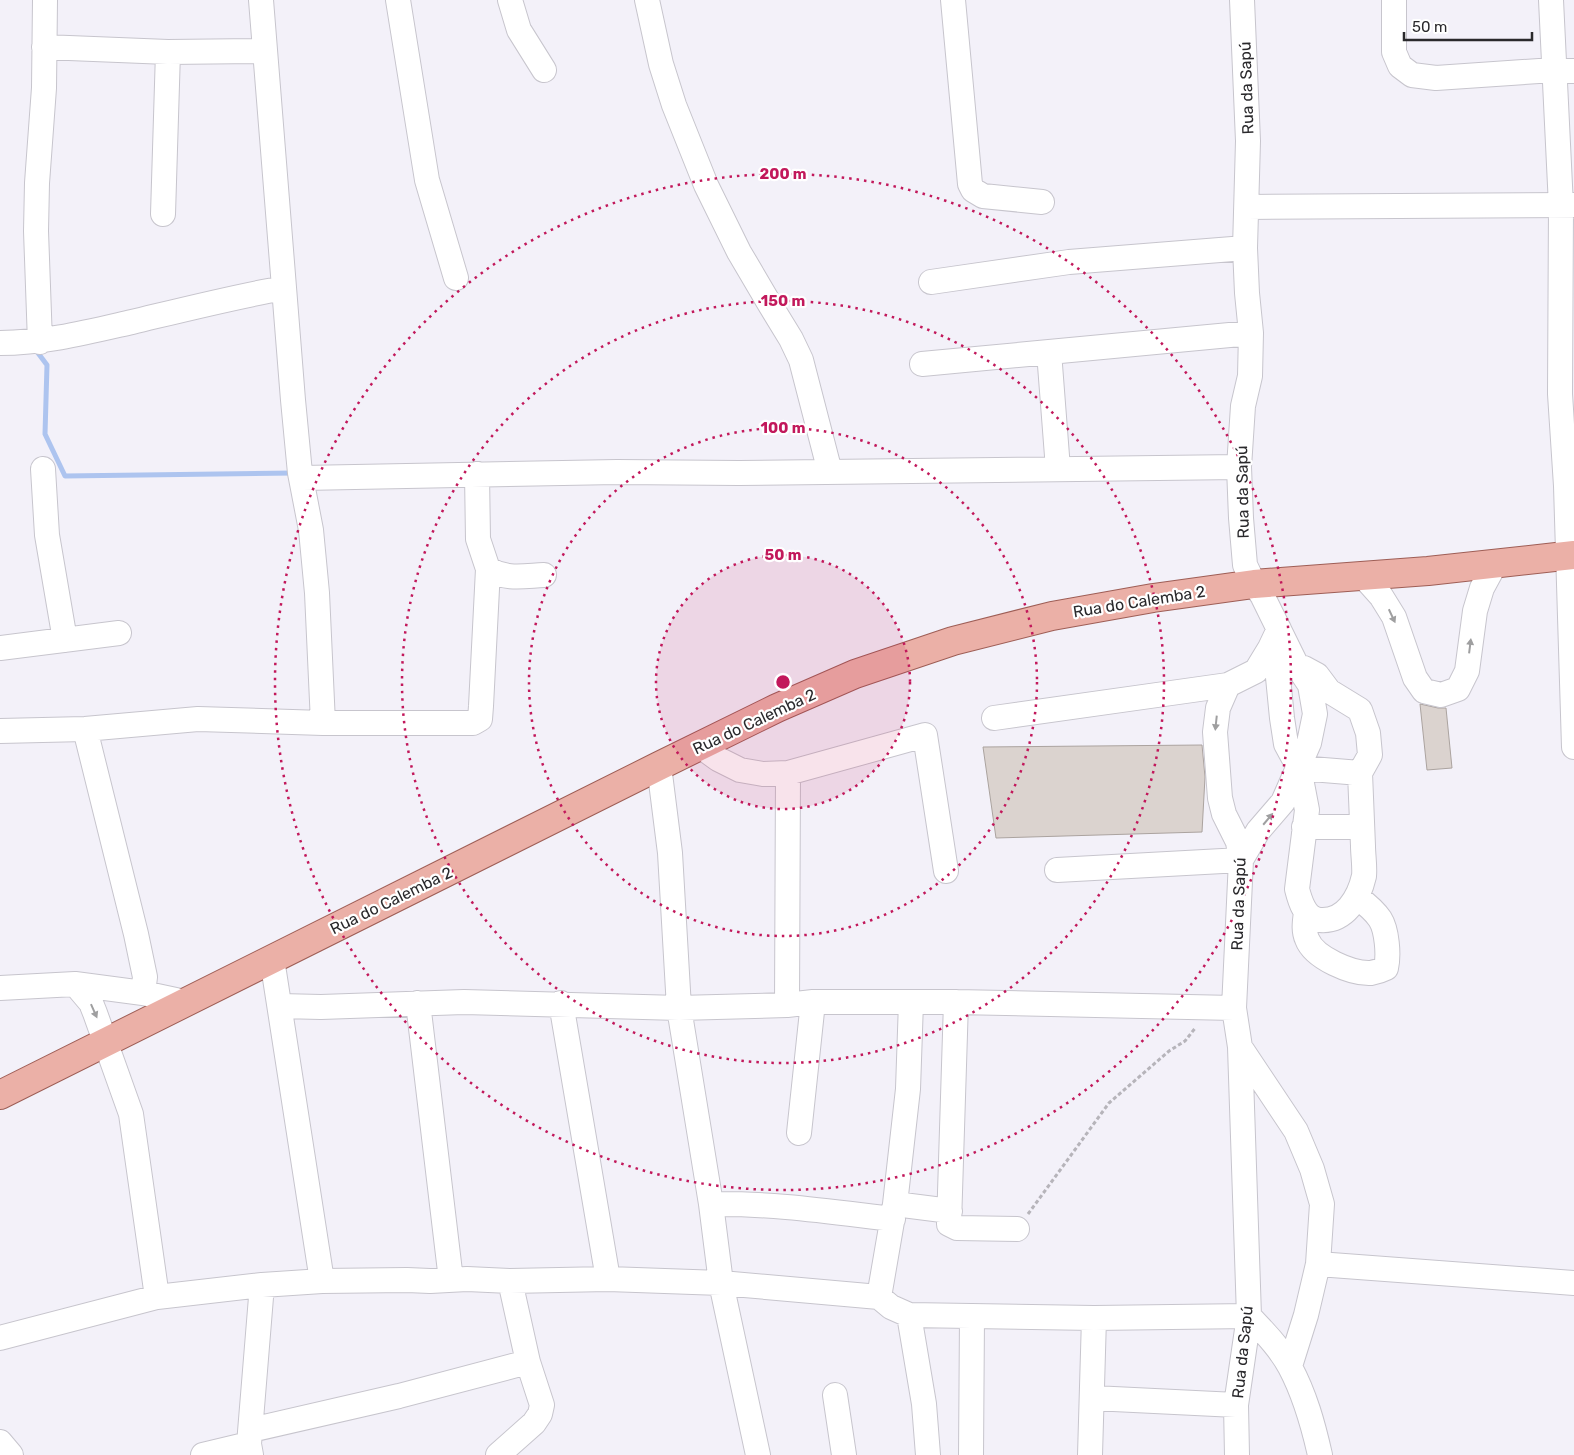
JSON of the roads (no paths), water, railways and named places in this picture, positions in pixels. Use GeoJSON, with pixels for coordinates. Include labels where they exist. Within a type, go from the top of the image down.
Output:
{"type":"FeatureCollection","features":[{"type":"Feature","properties":{"kind":"main road","name":"Rua do Calemba 2"},"geometry":{"type":"LineString","coordinates":[[0,1095],[659,766],[777,708],[855,674],[953,641],[1052,616],[1153,598],[1254,584],[1364,577],[1571,556]]}},
{"type":"Feature","properties":{"kind":"street"},"geometry":{"type":"LineString","coordinates":[[40,342],[36,231],[37,183],[44,88],[45,0]]}},
{"type":"Feature","properties":{"kind":"street"},"geometry":{"type":"LineString","coordinates":[[261,0],[293,400],[300,473],[311,530],[317,593],[323,724]]}},
{"type":"Feature","properties":{"kind":"street"},"geometry":{"type":"LineString","coordinates":[[398,0],[427,180],[456,278]]}},
{"type":"Feature","properties":{"kind":"street"},"geometry":{"type":"LineString","coordinates":[[510,0],[519,30],[544,70]]}},
{"type":"Feature","properties":{"kind":"street"},"geometry":{"type":"LineString","coordinates":[[647,0],[661,64],[674,105],[706,185],[739,252],[791,339],[801,360],[830,472]]}},
{"type":"Feature","properties":{"kind":"street"},"geometry":{"type":"LineString","coordinates":[[953,0],[972,190],[983,196],[1042,202]]}},
{"type":"Feature","properties":{"kind":"street","name":"Rua da Sapú"},"geometry":{"type":"LineString","coordinates":[[1242,0],[1248,141],[1245,248],[1251,333],[1250,376],[1243,406],[1240,468],[1241,518],[1245,566],[1279,629],[1276,667]]}},
{"type":"Feature","properties":{"kind":"street"},"geometry":{"type":"LineString","coordinates":[[1394,0],[1394,52],[1400,66],[1412,75],[1436,78],[1564,71]]}},
{"type":"Feature","properties":{"kind":"street"},"geometry":{"type":"LineString","coordinates":[[1551,0],[1564,71],[1567,206],[1560,394],[1571,556],[1574,747]]}},
{"type":"Feature","properties":{"kind":"street"},"geometry":{"type":"LineString","coordinates":[[44,47],[168,52],[265,51]]}},
{"type":"Feature","properties":{"kind":"street"},"geometry":{"type":"LineString","coordinates":[[163,214],[168,52]]}},
{"type":"Feature","properties":{"kind":"street"},"geometry":{"type":"LineString","coordinates":[[1247,207],[1567,206]]}},
{"type":"Feature","properties":{"kind":"street"},"geometry":{"type":"LineString","coordinates":[[931,282],[1069,262],[1245,248]]}},
{"type":"Feature","properties":{"kind":"street"},"geometry":{"type":"LineString","coordinates":[[0,343],[40,342],[284,288]]}},
{"type":"Feature","properties":{"kind":"street"},"geometry":{"type":"LineString","coordinates":[[922,364],[1251,333]]}},
{"type":"Feature","properties":{"kind":"street"},"geometry":{"type":"LineString","coordinates":[[1048,352],[1058,469]]}},
{"type":"Feature","properties":{"kind":"street"},"geometry":{"type":"LineString","coordinates":[[302,478],[617,472],[1240,468]]}},
{"type":"Feature","properties":{"kind":"street"},"geometry":{"type":"LineString","coordinates":[[42,469],[47,535],[65,640]]}},
{"type":"Feature","properties":{"kind":"street"},"geometry":{"type":"LineString","coordinates":[[0,731],[86,729],[198,719],[323,724],[473,723],[480,719],[488,569],[478,539],[477,474]]}},
{"type":"Feature","properties":{"kind":"street"},"geometry":{"type":"LineString","coordinates":[[1364,577],[1381,596],[1394,617],[1415,678],[1424,691],[1441,695],[1458,689],[1467,671],[1475,610],[1482,588],[1495,564]]}},
{"type":"Feature","properties":{"kind":"street"},"geometry":{"type":"LineString","coordinates":[[488,569],[499,575],[544,575]]}},
{"type":"Feature","properties":{"kind":"street"},"geometry":{"type":"LineString","coordinates":[[994,718],[1228,685],[1276,667],[1317,676],[1328,691],[1360,710],[1368,733],[1370,755],[1360,773],[1364,875],[1357,897],[1345,914],[1326,921],[1315,920],[1306,912],[1300,901],[1297,889],[1307,810],[1299,768],[1286,744],[1276,667],[1270,648],[1279,629]]}},
{"type":"Feature","properties":{"kind":"street"},"geometry":{"type":"LineString","coordinates":[[0,648],[119,632]]}},
{"type":"Feature","properties":{"kind":"street"},"geometry":{"type":"LineString","coordinates":[[1057,870],[1241,860],[1258,831],[1282,802],[1309,743],[1315,714],[1310,685],[1276,667]]}},
{"type":"Feature","properties":{"kind":"street","name":"Rua da Sapú"},"geometry":{"type":"LineString","coordinates":[[1228,685],[1218,708],[1215,732],[1220,798],[1224,814],[1238,842],[1241,860],[1234,1008],[1240,1047],[1249,1316],[1236,1405],[1236,1455]]}},
{"type":"Feature","properties":{"kind":"street"},"geometry":{"type":"LineString","coordinates":[[86,729],[145,977],[143,993]]}},
{"type":"Feature","properties":{"kind":"street"},"geometry":{"type":"LineString","coordinates":[[700,746],[718,759],[740,770],[763,774],[788,772],[924,735],[946,871]]}},
{"type":"Feature","properties":{"kind":"street"},"geometry":{"type":"LineString","coordinates":[[659,766],[670,853],[679,1008],[711,1204],[721,1283],[758,1455]]}},
{"type":"Feature","properties":{"kind":"street"},"geometry":{"type":"LineString","coordinates":[[1299,768],[1360,773]]}},
{"type":"Feature","properties":{"kind":"street"},"geometry":{"type":"LineString","coordinates":[[787,1005],[788,772]]}},
{"type":"Feature","properties":{"kind":"street"},"geometry":{"type":"LineString","coordinates":[[1304,826],[1362,827]]}},
{"type":"Feature","properties":{"kind":"street"},"geometry":{"type":"LineString","coordinates":[[1306,912],[1304,926],[1307,941],[1316,953],[1330,961],[1358,972],[1372,973],[1386,968],[1389,956],[1381,920],[1370,907],[1357,897]]}},
{"type":"Feature","properties":{"kind":"street"},"geometry":{"type":"LineString","coordinates":[[272,959],[322,1281]]}},
{"type":"Feature","properties":{"kind":"street"},"geometry":{"type":"LineString","coordinates":[[75,984],[90,1003],[131,1114],[157,1297]]}},
{"type":"Feature","properties":{"kind":"street"},"geometry":{"type":"LineString","coordinates":[[0,988],[75,984],[143,993],[186,1002]]}},
{"type":"Feature","properties":{"kind":"street"},"geometry":{"type":"LineString","coordinates":[[280,1006],[321,1007],[464,1002],[679,1008],[787,1005],[813,1002],[956,1002],[1234,1008]]}},
{"type":"Feature","properties":{"kind":"street"},"geometry":{"type":"LineString","coordinates":[[799,1133],[813,1002]]}},
{"type":"Feature","properties":{"kind":"street"},"geometry":{"type":"LineString","coordinates":[[879,1297],[894,1212],[908,1089],[912,1002]]}},
{"type":"Feature","properties":{"kind":"street"},"geometry":{"type":"LineString","coordinates":[[956,1002],[949,1224],[952,1227],[1017,1228]]}},
{"type":"Feature","properties":{"kind":"street"},"geometry":{"type":"LineString","coordinates":[[418,1003],[451,1280]]}},
{"type":"Feature","properties":{"kind":"street"},"geometry":{"type":"LineString","coordinates":[[561,1004],[608,1279]]}},
{"type":"Feature","properties":{"kind":"street"},"geometry":{"type":"LineString","coordinates":[[1240,1047],[1296,1131],[1312,1169],[1322,1204],[1318,1264],[1306,1315],[1290,1366]]}},
{"type":"Feature","properties":{"kind":"street"},"geometry":{"type":"LineString","coordinates":[[711,1204],[894,1212],[950,1211]]}},
{"type":"Feature","properties":{"kind":"street"},"geometry":{"type":"LineString","coordinates":[[1318,1264],[1574,1283]]}},
{"type":"Feature","properties":{"kind":"street"},"geometry":{"type":"LineString","coordinates":[[0,1338],[157,1297],[262,1285],[322,1281],[406,1280],[430,1282],[467,1279],[510,1281],[608,1279],[721,1283],[879,1297],[891,1307],[909,1315],[1094,1318],[1249,1316],[1271,1340],[1290,1366],[1304,1397],[1320,1455]]}},
{"type":"Feature","properties":{"kind":"street"},"geometry":{"type":"LineString","coordinates":[[498,1455],[534,1423],[540,1414],[542,1405],[528,1362],[510,1281]]}},
{"type":"Feature","properties":{"kind":"street"},"geometry":{"type":"LineString","coordinates":[[250,1443],[262,1285]]}},
{"type":"Feature","properties":{"kind":"street"},"geometry":{"type":"LineString","coordinates":[[909,1315],[924,1404],[928,1455]]}},
{"type":"Feature","properties":{"kind":"street"},"geometry":{"type":"LineString","coordinates":[[971,1455],[972,1317]]}},
{"type":"Feature","properties":{"kind":"street"},"geometry":{"type":"LineString","coordinates":[[1090,1455],[1094,1318]]}},
{"type":"Feature","properties":{"kind":"street"},"geometry":{"type":"LineString","coordinates":[[203,1455],[250,1443],[398,1396],[528,1362]]}},
{"type":"Feature","properties":{"kind":"street"},"geometry":{"type":"LineString","coordinates":[[835,1395],[844,1455]]}},
{"type":"Feature","properties":{"kind":"street"},"geometry":{"type":"LineString","coordinates":[[1093,1398],[1236,1405]]}},
{"type":"Feature","properties":{"kind":"street"},"geometry":{"type":"LineString","coordinates":[[0,1442],[11,1455]]}},
{"type":"Feature","properties":{"kind":"waterway"},"geometry":{"type":"LineString","coordinates":[[35,349],[47,365],[45,434],[65,476],[294,473]]}}]}
